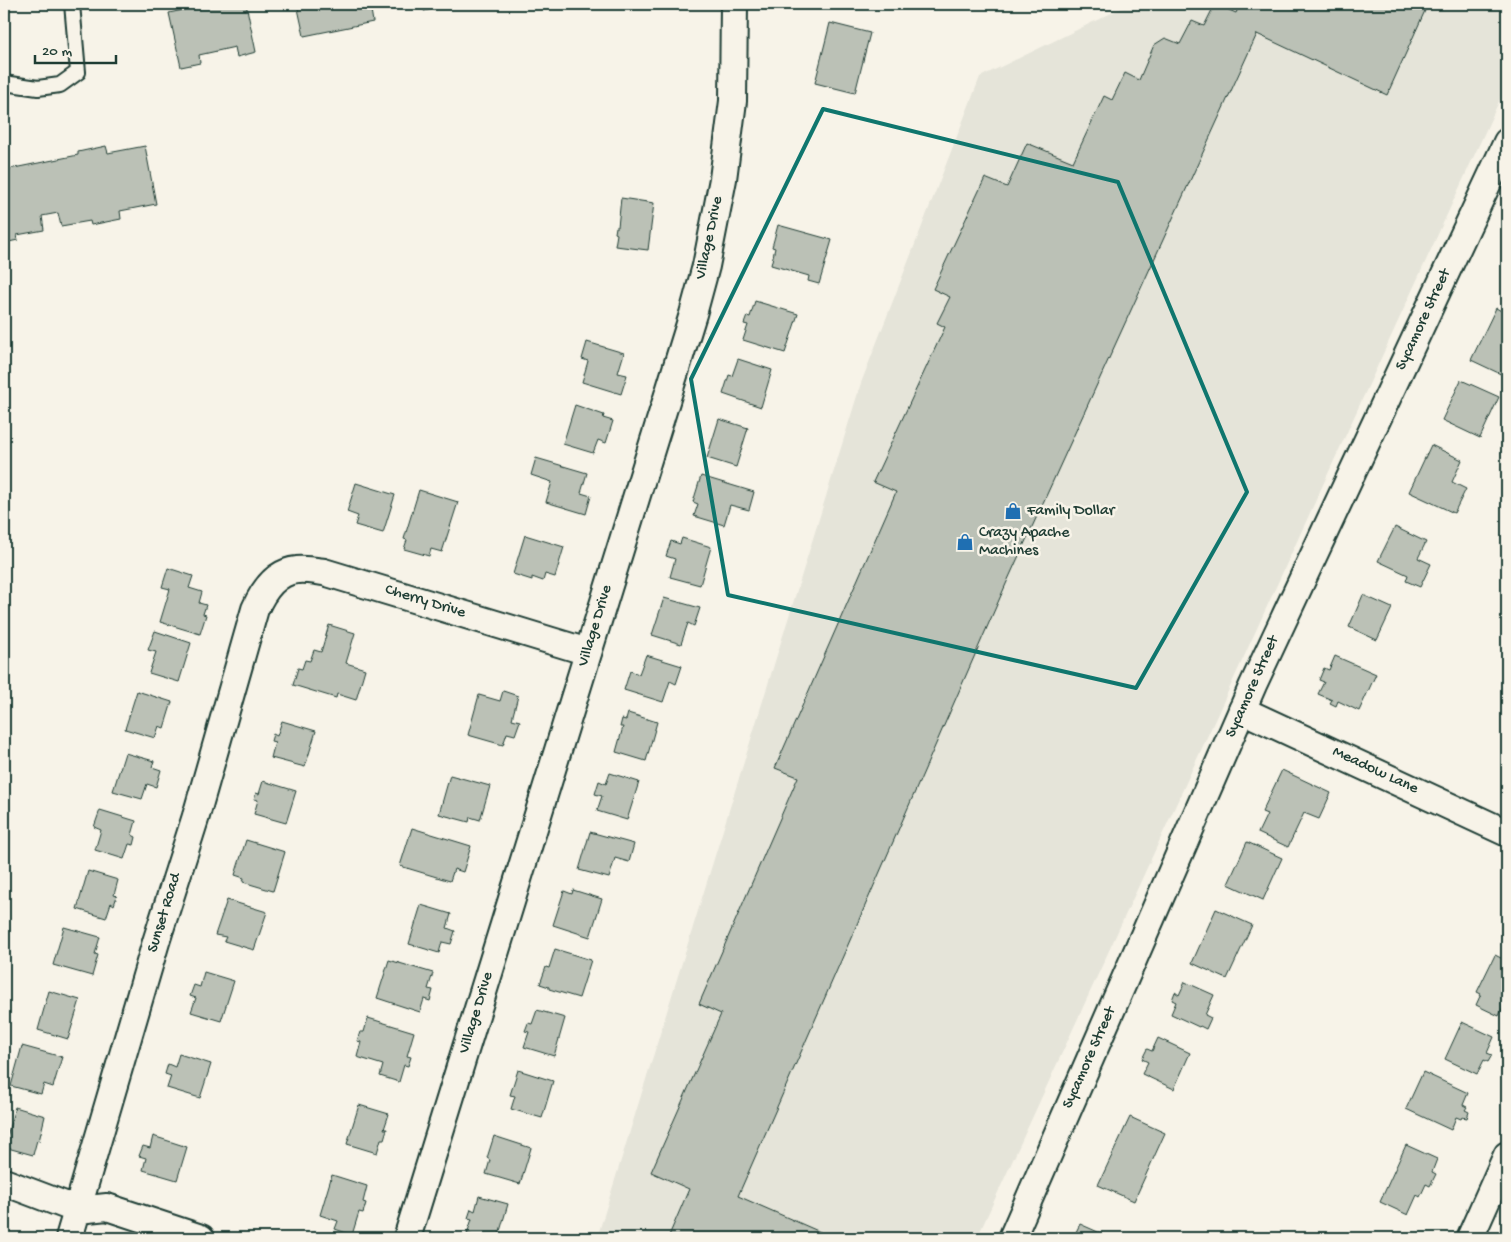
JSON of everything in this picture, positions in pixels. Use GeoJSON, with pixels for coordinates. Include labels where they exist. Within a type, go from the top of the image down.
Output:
{"type":"FeatureCollection","features":[{"type":"Feature","properties":{"kind":"street","name":"Village Drive"},"geometry":{"type":"LineString","coordinates":[[407,1238],[693,314],[706,266],[723,179],[733,101],[734,4]]}},
{"type":"Feature","properties":{"kind":"street","name":"Sycamore Street"},"geometry":{"type":"LineString","coordinates":[[1012,1238],[1242,710],[1507,142]]}},
{"type":"Feature","properties":{"kind":"street","name":"Cherry Drive"},"geometry":{"type":"LineString","coordinates":[[264,589],[278,578],[296,570],[324,572],[588,652]]}},
{"type":"Feature","properties":{"kind":"street","name":"Sunset Road"},"geometry":{"type":"LineString","coordinates":[[69,1238],[156,942],[196,816],[255,609],[264,589]]}},
{"type":"Feature","properties":{"kind":"street","name":"Meadow Lane"},"geometry":{"type":"LineString","coordinates":[[1242,710],[1507,833]]}},
{"type":"Feature","properties":{"kind":"street"},"geometry":{"type":"LineString","coordinates":[[1470,1238],[1507,1155]]}},
{"type":"Feature","properties":{"kind":"street"},"geometry":{"type":"LineString","coordinates":[[4,1182],[78,1210],[107,1207],[201,1238]]}},
{"type":"Feature","properties":{"kind":"lane"},"geometry":{"type":"LineString","coordinates":[[4,83],[38,88],[60,85],[78,72],[72,4]]}},
{"type":"Feature","properties":{"kind":"highlighted area"},"geometry":{"type":"Polygon","coordinates":[[[823,109],[1118,182],[1247,492],[1136,688],[728,595],[691,379],[823,109]]]}},
{"type":"Feature","properties":{"kind":"shaded area"},"geometry":{"type":"Polygon","coordinates":[[[1130,4],[1507,4],[1507,84],[977,1238],[597,1238],[861,383],[980,77],[1130,4]]]}},
{"type":"Feature","properties":{"kind":"building"},"geometry":{"type":"Polygon","coordinates":[[[211,4],[246,4],[256,52],[237,57],[235,47],[199,55],[200,63],[181,67],[169,13],[211,4]]]}},
{"type":"Feature","properties":{"kind":"building"},"geometry":{"type":"Polygon","coordinates":[[[297,4],[370,4],[373,22],[304,36],[297,4]]]}},
{"type":"Feature","properties":{"kind":"building"},"geometry":{"type":"Polygon","coordinates":[[[422,4],[457,4],[424,11],[422,4]]]}},
{"type":"Feature","properties":{"kind":"building"},"geometry":{"type":"Polygon","coordinates":[[[1215,4],[1236,13],[1240,4],[1428,4],[1387,95],[1257,34],[1006,584],[738,1196],[834,1238],[668,1238],[689,1189],[651,1172],[721,1014],[699,1004],[798,777],[775,768],[896,492],[873,482],[945,327],[937,323],[950,297],[933,289],[985,178],[1007,187],[1027,143],[1073,162],[1104,96],[1112,100],[1125,73],[1139,80],[1154,45],[1165,38],[1180,44],[1192,21],[1204,26],[1215,4]]]}},
{"type":"Feature","properties":{"kind":"building"},"geometry":{"type":"Polygon","coordinates":[[[830,23],[870,33],[855,93],[815,83],[830,23]]]}},
{"type":"Feature","properties":{"kind":"building"},"geometry":{"type":"Polygon","coordinates":[[[106,146],[108,153],[145,146],[156,204],[120,211],[121,219],[91,225],[90,221],[61,226],[58,213],[42,216],[44,230],[17,235],[18,240],[4,243],[4,170],[78,155],[78,152],[106,146]]]}},
{"type":"Feature","properties":{"kind":"building"},"geometry":{"type":"Polygon","coordinates":[[[621,198],[654,203],[648,250],[615,246],[617,234],[615,233],[616,227],[618,227],[621,198]]]}},
{"type":"Feature","properties":{"kind":"building"},"geometry":{"type":"Polygon","coordinates":[[[778,225],[832,240],[819,284],[808,281],[809,276],[771,265],[775,248],[772,247],[778,225]]]}},
{"type":"Feature","properties":{"kind":"building"},"geometry":{"type":"Polygon","coordinates":[[[755,301],[798,314],[785,353],[743,340],[748,325],[744,324],[747,316],[750,317],[755,301]]]}},
{"type":"Feature","properties":{"kind":"building"},"geometry":{"type":"Polygon","coordinates":[[[1496,308],[1507,314],[1507,377],[1471,360],[1496,308]]]}},
{"type":"Feature","properties":{"kind":"building"},"geometry":{"type":"Polygon","coordinates":[[[587,342],[624,353],[618,373],[627,375],[621,394],[582,382],[588,361],[582,359],[587,342]]]}},
{"type":"Feature","properties":{"kind":"building"},"geometry":{"type":"Polygon","coordinates":[[[738,359],[772,370],[761,407],[723,394],[729,375],[732,376],[738,359]]]}},
{"type":"Feature","properties":{"kind":"building"},"geometry":{"type":"Polygon","coordinates":[[[1461,380],[1499,397],[1480,438],[1442,420],[1461,380]]]}},
{"type":"Feature","properties":{"kind":"building"},"geometry":{"type":"Polygon","coordinates":[[[575,405],[604,415],[603,418],[613,421],[606,443],[598,440],[593,453],[563,444],[575,405]]]}},
{"type":"Feature","properties":{"kind":"building"},"geometry":{"type":"Polygon","coordinates":[[[719,419],[748,428],[736,467],[707,458],[719,419]]]}},
{"type":"Feature","properties":{"kind":"building"},"geometry":{"type":"Polygon","coordinates":[[[1431,445],[1462,460],[1452,482],[1466,489],[1454,513],[1409,492],[1431,445]]]}},
{"type":"Feature","properties":{"kind":"building"},"geometry":{"type":"Polygon","coordinates":[[[536,458],[587,473],[581,493],[591,496],[586,514],[546,502],[552,482],[531,475],[536,458]]]}},
{"type":"Feature","properties":{"kind":"building"},"geometry":{"type":"Polygon","coordinates":[[[701,476],[754,492],[749,510],[730,505],[724,525],[694,516],[698,504],[693,502],[701,476]]]}},
{"type":"Feature","properties":{"kind":"building"},"geometry":{"type":"Polygon","coordinates":[[[356,483],[395,495],[383,533],[355,525],[358,516],[347,512],[356,483]]]}},
{"type":"Feature","properties":{"kind":"building"},"geometry":{"type":"Polygon","coordinates":[[[419,490],[458,502],[442,552],[431,549],[429,556],[404,549],[407,540],[404,539],[419,490]]]}},
{"type":"Feature","properties":{"kind":"building"},"geometry":{"type":"Polygon","coordinates":[[[1395,527],[1426,542],[1418,558],[1431,564],[1420,587],[1406,581],[1408,575],[1378,561],[1395,527]]]}},
{"type":"Feature","properties":{"kind":"building"},"geometry":{"type":"Polygon","coordinates":[[[525,535],[564,547],[555,577],[545,574],[543,581],[532,577],[532,580],[513,574],[525,535]]]}},
{"type":"Feature","properties":{"kind":"building"},"geometry":{"type":"Polygon","coordinates":[[[682,538],[711,547],[700,585],[670,577],[675,559],[666,556],[671,541],[680,544],[682,538]]]}},
{"type":"Feature","properties":{"kind":"building"},"geometry":{"type":"Polygon","coordinates":[[[168,568],[193,576],[189,588],[202,592],[199,603],[206,605],[203,614],[206,615],[200,634],[160,622],[170,589],[162,587],[168,568]]]}},
{"type":"Feature","properties":{"kind":"building"},"geometry":{"type":"Polygon","coordinates":[[[1363,595],[1392,608],[1377,640],[1349,627],[1363,595]]]}},
{"type":"Feature","properties":{"kind":"building"},"geometry":{"type":"Polygon","coordinates":[[[664,598],[700,608],[694,626],[688,623],[681,644],[652,635],[664,598]]]}},
{"type":"Feature","properties":{"kind":"building"},"geometry":{"type":"Polygon","coordinates":[[[329,625],[355,633],[346,663],[365,669],[356,700],[337,694],[336,698],[293,685],[298,668],[302,669],[305,660],[310,661],[314,650],[321,652],[329,625]]]}},
{"type":"Feature","properties":{"kind":"building"},"geometry":{"type":"Polygon","coordinates":[[[155,631],[191,643],[179,682],[149,673],[156,652],[148,650],[155,631]]]}},
{"type":"Feature","properties":{"kind":"building"},"geometry":{"type":"Polygon","coordinates":[[[646,655],[682,666],[676,684],[670,681],[663,702],[624,690],[630,671],[639,674],[646,655]]]}},
{"type":"Feature","properties":{"kind":"building"},"geometry":{"type":"Polygon","coordinates":[[[1335,656],[1376,674],[1359,711],[1338,701],[1336,706],[1330,703],[1332,700],[1318,694],[1324,682],[1319,680],[1324,668],[1329,670],[1335,656]]]}},
{"type":"Feature","properties":{"kind":"building"},"geometry":{"type":"Polygon","coordinates":[[[137,691],[172,702],[164,728],[159,726],[155,738],[125,729],[137,691]]]}},
{"type":"Feature","properties":{"kind":"building"},"geometry":{"type":"Polygon","coordinates":[[[503,691],[518,696],[512,719],[520,721],[515,735],[507,733],[503,745],[468,735],[479,695],[500,701],[503,691]]]}},
{"type":"Feature","properties":{"kind":"building"},"geometry":{"type":"Polygon","coordinates":[[[628,713],[657,722],[646,761],[616,752],[623,727],[620,727],[622,719],[626,720],[628,713]]]}},
{"type":"Feature","properties":{"kind":"building"},"geometry":{"type":"Polygon","coordinates":[[[282,721],[316,731],[305,767],[271,758],[275,742],[271,741],[273,734],[277,736],[282,721]]]}},
{"type":"Feature","properties":{"kind":"building"},"geometry":{"type":"Polygon","coordinates":[[[125,753],[154,761],[152,767],[161,770],[156,787],[147,784],[142,799],[113,791],[125,753]]]}},
{"type":"Feature","properties":{"kind":"building"},"geometry":{"type":"Polygon","coordinates":[[[1282,770],[1331,793],[1319,819],[1304,813],[1288,847],[1258,833],[1267,814],[1262,812],[1282,770]]]}},
{"type":"Feature","properties":{"kind":"building"},"geometry":{"type":"Polygon","coordinates":[[[610,773],[639,782],[627,820],[597,811],[602,796],[595,794],[599,781],[606,784],[610,773]]]}},
{"type":"Feature","properties":{"kind":"building"},"geometry":{"type":"Polygon","coordinates":[[[450,775],[490,786],[480,820],[470,817],[469,822],[439,814],[450,775]]]}},
{"type":"Feature","properties":{"kind":"building"},"geometry":{"type":"Polygon","coordinates":[[[263,781],[296,791],[286,823],[254,814],[258,800],[254,799],[256,793],[259,794],[263,781]]]}},
{"type":"Feature","properties":{"kind":"building"},"geometry":{"type":"Polygon","coordinates":[[[100,810],[136,821],[132,835],[136,837],[134,845],[129,844],[124,859],[95,850],[101,830],[94,827],[100,810]]]}},
{"type":"Feature","properties":{"kind":"building"},"geometry":{"type":"Polygon","coordinates":[[[412,828],[471,846],[463,872],[454,869],[450,881],[400,866],[412,828]]]}},
{"type":"Feature","properties":{"kind":"building"},"geometry":{"type":"Polygon","coordinates":[[[590,832],[634,844],[629,862],[615,858],[609,878],[579,870],[590,832]]]}},
{"type":"Feature","properties":{"kind":"building"},"geometry":{"type":"Polygon","coordinates":[[[246,840],[285,852],[273,891],[243,882],[244,878],[235,875],[246,840]]]}},
{"type":"Feature","properties":{"kind":"building"},"geometry":{"type":"Polygon","coordinates":[[[1247,842],[1282,858],[1263,900],[1228,884],[1247,842]]]}},
{"type":"Feature","properties":{"kind":"building"},"geometry":{"type":"Polygon","coordinates":[[[88,871],[118,880],[114,895],[117,896],[114,905],[111,903],[106,918],[77,909],[88,871]]]}},
{"type":"Feature","properties":{"kind":"building"},"geometry":{"type":"Polygon","coordinates":[[[573,890],[602,899],[590,937],[553,925],[564,891],[572,894],[573,890]]]}},
{"type":"Feature","properties":{"kind":"building"},"geometry":{"type":"Polygon","coordinates":[[[227,900],[267,912],[254,950],[224,941],[226,937],[215,935],[227,900]]]}},
{"type":"Feature","properties":{"kind":"building"},"geometry":{"type":"Polygon","coordinates":[[[421,905],[451,914],[447,928],[455,931],[451,944],[442,942],[439,953],[409,944],[421,905]]]}},
{"type":"Feature","properties":{"kind":"building"},"geometry":{"type":"Polygon","coordinates":[[[1216,909],[1252,925],[1227,979],[1192,963],[1216,909]]]}},
{"type":"Feature","properties":{"kind":"building"},"geometry":{"type":"Polygon","coordinates":[[[64,927],[100,937],[95,954],[98,955],[92,976],[53,965],[64,927]]]}},
{"type":"Feature","properties":{"kind":"building"},"geometry":{"type":"Polygon","coordinates":[[[1507,927],[1507,940],[1502,938],[1507,927]]]}},
{"type":"Feature","properties":{"kind":"building"},"geometry":{"type":"Polygon","coordinates":[[[555,949],[591,960],[579,998],[549,989],[549,987],[540,984],[546,967],[549,968],[555,949]]]}},
{"type":"Feature","properties":{"kind":"building"},"geometry":{"type":"Polygon","coordinates":[[[1495,955],[1507,961],[1507,1006],[1504,1004],[1499,1016],[1476,1005],[1481,994],[1477,992],[1495,955]]]}},
{"type":"Feature","properties":{"kind":"building"},"geometry":{"type":"Polygon","coordinates":[[[389,960],[433,973],[428,989],[433,990],[430,1001],[424,999],[420,1012],[377,998],[389,960]]]}},
{"type":"Feature","properties":{"kind":"building"},"geometry":{"type":"Polygon","coordinates":[[[204,972],[234,981],[221,1021],[191,1012],[196,998],[190,996],[194,985],[200,987],[204,972]]]}},
{"type":"Feature","properties":{"kind":"building"},"geometry":{"type":"Polygon","coordinates":[[[1185,982],[1214,995],[1205,1015],[1211,1018],[1206,1029],[1171,1014],[1176,1002],[1172,1000],[1175,992],[1179,995],[1185,982]]]}},
{"type":"Feature","properties":{"kind":"building"},"geometry":{"type":"Polygon","coordinates":[[[49,991],[80,1000],[68,1039],[38,1030],[49,991]]]}},
{"type":"Feature","properties":{"kind":"building"},"geometry":{"type":"Polygon","coordinates":[[[537,1010],[565,1018],[554,1056],[524,1047],[529,1032],[525,1031],[528,1023],[532,1024],[537,1010]]]}},
{"type":"Feature","properties":{"kind":"building"},"geometry":{"type":"Polygon","coordinates":[[[368,1018],[414,1032],[407,1056],[411,1057],[408,1066],[404,1065],[399,1082],[380,1076],[383,1065],[357,1057],[361,1042],[357,1041],[360,1032],[364,1032],[368,1018]]]}},
{"type":"Feature","properties":{"kind":"building"},"geometry":{"type":"Polygon","coordinates":[[[1462,1022],[1494,1037],[1487,1053],[1492,1055],[1488,1062],[1484,1060],[1477,1074],[1445,1059],[1462,1022]]]}},
{"type":"Feature","properties":{"kind":"building"},"geometry":{"type":"Polygon","coordinates":[[[1158,1038],[1190,1053],[1174,1089],[1142,1074],[1148,1062],[1142,1059],[1147,1049],[1152,1051],[1158,1038]]]}},
{"type":"Feature","properties":{"kind":"building"},"geometry":{"type":"Polygon","coordinates":[[[22,1046],[62,1057],[53,1087],[44,1084],[41,1094],[11,1086],[22,1046]]]}},
{"type":"Feature","properties":{"kind":"building"},"geometry":{"type":"Polygon","coordinates":[[[179,1054],[211,1064],[200,1098],[167,1088],[171,1076],[165,1074],[168,1064],[175,1067],[179,1054]]]}},
{"type":"Feature","properties":{"kind":"building"},"geometry":{"type":"Polygon","coordinates":[[[518,1070],[553,1081],[542,1118],[511,1109],[515,1096],[510,1095],[518,1070]]]}},
{"type":"Feature","properties":{"kind":"building"},"geometry":{"type":"Polygon","coordinates":[[[1423,1072],[1468,1093],[1463,1105],[1467,1107],[1465,1110],[1469,1112],[1467,1118],[1462,1117],[1461,1119],[1456,1117],[1451,1130],[1406,1109],[1423,1072]]]}},
{"type":"Feature","properties":{"kind":"building"},"geometry":{"type":"Polygon","coordinates":[[[359,1105],[389,1114],[384,1129],[387,1129],[384,1139],[381,1139],[377,1153],[347,1144],[359,1105]]]}},
{"type":"Feature","properties":{"kind":"building"},"geometry":{"type":"Polygon","coordinates":[[[15,1107],[45,1116],[39,1141],[37,1140],[33,1155],[4,1147],[15,1107]]]}},
{"type":"Feature","properties":{"kind":"building"},"geometry":{"type":"Polygon","coordinates":[[[1130,1117],[1165,1133],[1134,1201],[1098,1185],[1130,1117]]]}},
{"type":"Feature","properties":{"kind":"building"},"geometry":{"type":"Polygon","coordinates":[[[153,1136],[187,1147],[177,1180],[143,1170],[146,1158],[139,1156],[143,1146],[150,1148],[153,1136]]]}},
{"type":"Feature","properties":{"kind":"building"},"geometry":{"type":"Polygon","coordinates":[[[494,1136],[531,1148],[520,1184],[486,1174],[490,1160],[487,1158],[494,1136]]]}},
{"type":"Feature","properties":{"kind":"building"},"geometry":{"type":"Polygon","coordinates":[[[1406,1145],[1437,1159],[1432,1172],[1436,1174],[1430,1186],[1426,1184],[1420,1197],[1417,1195],[1408,1215],[1380,1202],[1406,1145]]]}},
{"type":"Feature","properties":{"kind":"building"},"geometry":{"type":"Polygon","coordinates":[[[332,1175],[367,1186],[363,1202],[366,1203],[363,1213],[359,1212],[352,1235],[335,1229],[338,1221],[320,1215],[332,1175]]]}},
{"type":"Feature","properties":{"kind":"building"},"geometry":{"type":"Polygon","coordinates":[[[479,1196],[508,1204],[498,1238],[481,1238],[467,1234],[472,1219],[468,1218],[471,1209],[475,1211],[479,1196]]]}},
{"type":"Feature","properties":{"kind":"building"},"geometry":{"type":"Polygon","coordinates":[[[1080,1224],[1107,1236],[1106,1238],[1073,1238],[1080,1224]]]}},
{"type":"Feature","properties":{"kind":"building"},"geometry":{"type":"Polygon","coordinates":[[[4,1232],[10,1234],[9,1238],[4,1238],[4,1232]]]}},
{"type":"Feature","properties":{"kind":"place","name":"Family Dollar"},"geometry":{"type":"Point","coordinates":[1013,511]}},
{"type":"Feature","properties":{"kind":"place","name":"Crazy Apache Machines"},"geometry":{"type":"Point","coordinates":[965,542]}}]}
